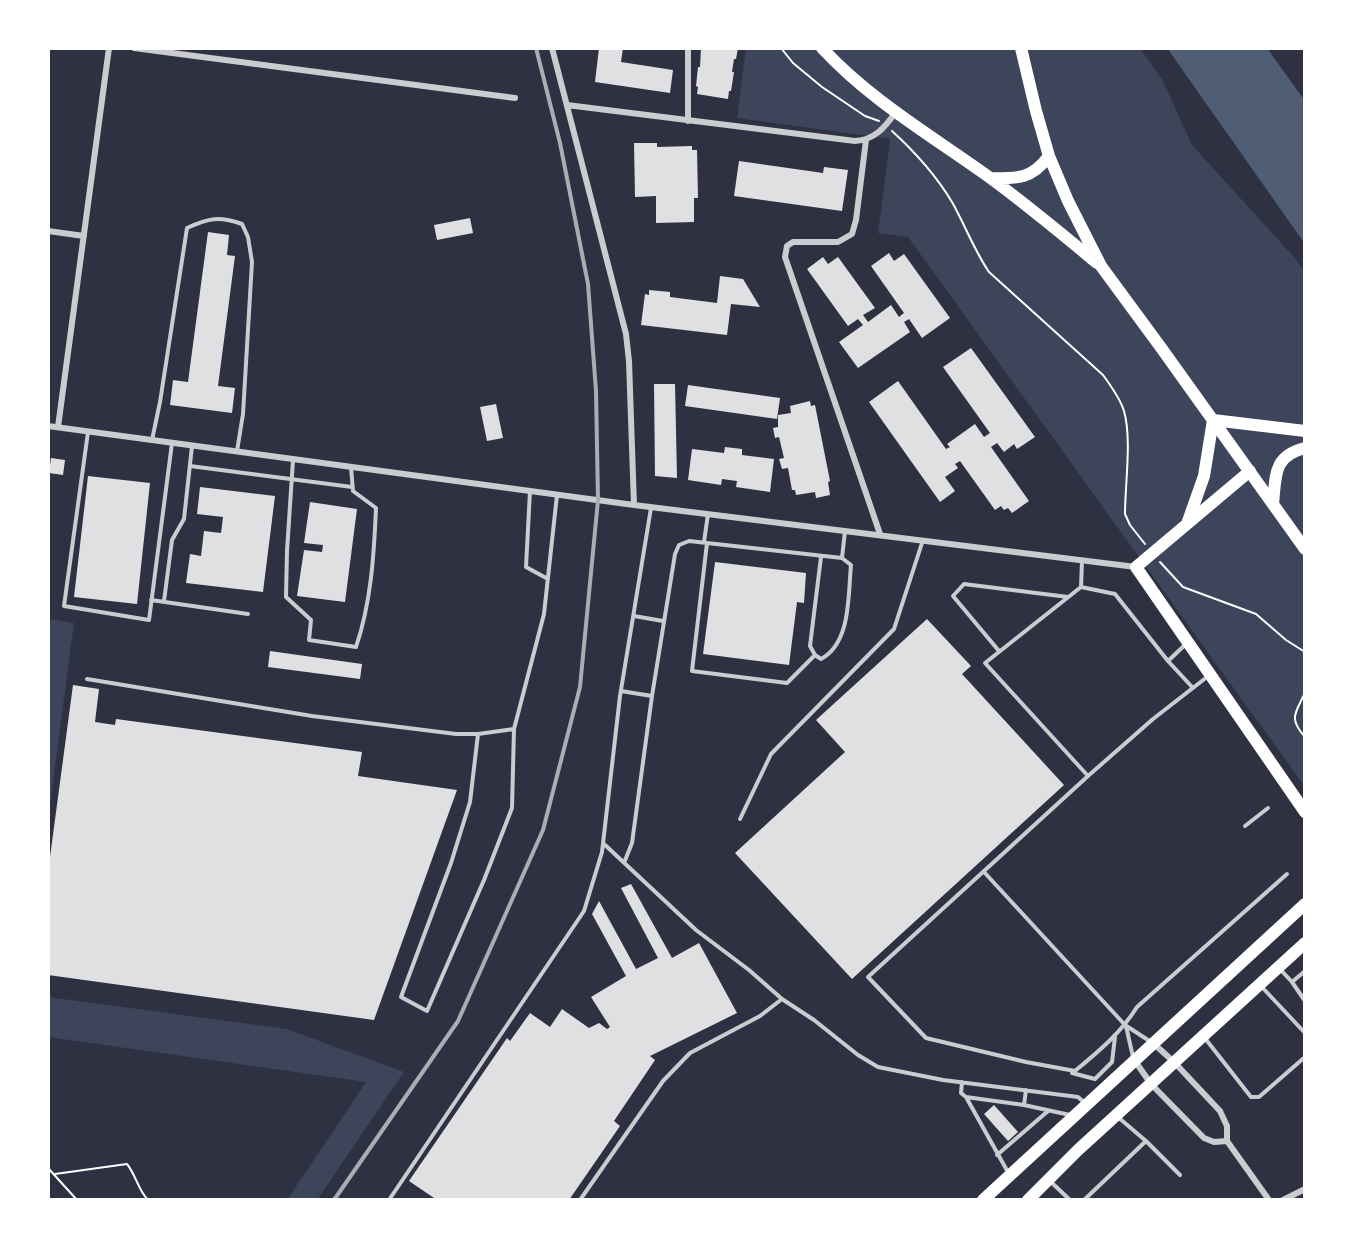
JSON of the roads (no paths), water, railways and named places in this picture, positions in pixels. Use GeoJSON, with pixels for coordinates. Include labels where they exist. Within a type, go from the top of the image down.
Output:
{"type":"FeatureCollection","features":[{"type":"Feature","properties":{"kind":"main road"},"geometry":{"type":"LineString","coordinates":[[822,48],[853,80],[991,178],[1101,266]]}},
{"type":"Feature","properties":{"kind":"main road"},"geometry":{"type":"LineString","coordinates":[[1021,48],[1049,156],[1068,201],[1101,266],[1305,549]]}},
{"type":"Feature","properties":{"kind":"main road"},"geometry":{"type":"LineString","coordinates":[[991,178],[1033,174],[1049,156]]}},
{"type":"Feature","properties":{"kind":"main road"},"geometry":{"type":"LineString","coordinates":[[1213,420],[1305,431]]}},
{"type":"Feature","properties":{"kind":"main road"},"geometry":{"type":"LineString","coordinates":[[1187,525],[1204,476],[1213,420]]}},
{"type":"Feature","properties":{"kind":"main road"},"geometry":{"type":"LineString","coordinates":[[1273,504],[1276,472],[1281,459],[1293,451],[1305,448]]}},
{"type":"Feature","properties":{"kind":"main road"},"geometry":{"type":"LineString","coordinates":[[1250,471],[1136,567],[1305,812]]}},
{"type":"Feature","properties":{"kind":"main road"},"geometry":{"type":"LineString","coordinates":[[983,1200],[1305,904]]}},
{"type":"Feature","properties":{"kind":"main road"},"geometry":{"type":"LineString","coordinates":[[1028,1200],[1116,1115],[1305,945]]}},
{"type":"Feature","properties":{"kind":"street"},"geometry":{"type":"LineString","coordinates":[[58,427],[109,48]]}},
{"type":"Feature","properties":{"kind":"street"},"geometry":{"type":"LineString","coordinates":[[134,48],[515,98]]}},
{"type":"Feature","properties":{"kind":"street"},"geometry":{"type":"LineString","coordinates":[[552,48],[626,334],[634,505]]}},
{"type":"Feature","properties":{"kind":"street"},"geometry":{"type":"LineString","coordinates":[[688,48],[688,121]]}},
{"type":"Feature","properties":{"kind":"street"},"geometry":{"type":"LineString","coordinates":[[567,105],[845,140],[871,138],[886,126],[896,112]]}},
{"type":"Feature","properties":{"kind":"street"},"geometry":{"type":"LineString","coordinates":[[866,140],[856,220],[852,234],[838,242],[793,242],[788,246],[785,258],[880,534]]}},
{"type":"Feature","properties":{"kind":"street"},"geometry":{"type":"LineString","coordinates":[[48,231],[84,236]]}},
{"type":"Feature","properties":{"kind":"street"},"geometry":{"type":"LineString","coordinates":[[48,426],[556,495],[1136,567]]}},
{"type":"Feature","properties":{"kind":"street"},"geometry":{"type":"LineString","coordinates":[[1153,1043],[1220,1111],[1227,1126],[1227,1142],[1269,1200]]}},
{"type":"Feature","properties":{"kind":"street"},"geometry":{"type":"LineString","coordinates":[[1134,1060],[1151,1084],[1204,1138],[1214,1142],[1227,1142]]}},
{"type":"Feature","properties":{"kind":"street"},"geometry":{"type":"LineString","coordinates":[[1283,1200],[1305,1189]]}},
{"type":"Feature","properties":{"kind":"lane"},"geometry":{"type":"LineString","coordinates":[[152,440],[187,228],[207,219],[228,219],[242,224],[248,237],[252,262],[243,414],[237,451]]}},
{"type":"Feature","properties":{"kind":"lane"},"geometry":{"type":"LineString","coordinates":[[88,431],[64,606],[149,620],[172,442]]}},
{"type":"Feature","properties":{"kind":"lane"},"geometry":{"type":"LineString","coordinates":[[164,601],[172,540],[184,519],[192,445]]}},
{"type":"Feature","properties":{"kind":"lane"},"geometry":{"type":"LineString","coordinates":[[293,459],[286,597],[311,620],[309,640],[356,648],[365,620],[374,550],[376,508],[352,491],[351,467]]}},
{"type":"Feature","properties":{"kind":"lane"},"geometry":{"type":"LineString","coordinates":[[190,466],[352,487]]}},
{"type":"Feature","properties":{"kind":"lane"},"geometry":{"type":"LineString","coordinates":[[530,491],[526,567],[548,579]]}},
{"type":"Feature","properties":{"kind":"lane"},"geometry":{"type":"LineString","coordinates":[[478,734],[470,802],[451,863],[401,997],[426,1011],[484,880],[512,808],[514,729],[544,614],[556,495]]}},
{"type":"Feature","properties":{"kind":"lane"},"geometry":{"type":"LineString","coordinates":[[389,1200],[584,911],[603,843],[621,691],[651,507]]}},
{"type":"Feature","properties":{"kind":"lane"},"geometry":{"type":"LineString","coordinates":[[708,514],[692,671],[787,683],[815,655]]}},
{"type":"Feature","properties":{"kind":"lane"},"geometry":{"type":"LineString","coordinates":[[842,558],[846,530]]}},
{"type":"Feature","properties":{"kind":"lane"},"geometry":{"type":"LineString","coordinates":[[740,819],[771,754],[894,629],[923,540]]}},
{"type":"Feature","properties":{"kind":"lane"},"geometry":{"type":"LineString","coordinates":[[624,863],[632,843],[663,621],[675,554],[679,545],[689,542],[706,542],[842,558],[851,565],[843,632],[837,647],[821,659],[815,655],[810,646],[821,556]]}},
{"type":"Feature","properties":{"kind":"lane"},"geometry":{"type":"LineString","coordinates":[[1081,587],[1082,560]]}},
{"type":"Feature","properties":{"kind":"lane"},"geometry":{"type":"LineString","coordinates":[[999,651],[953,596],[964,584],[1068,597]]}},
{"type":"Feature","properties":{"kind":"lane"},"geometry":{"type":"LineString","coordinates":[[1088,776],[985,663],[999,651],[1081,587],[1115,594],[1168,661],[1193,688]]}},
{"type":"Feature","properties":{"kind":"lane"},"geometry":{"type":"LineString","coordinates":[[151,600],[248,614]]}},
{"type":"Feature","properties":{"kind":"lane"},"geometry":{"type":"LineString","coordinates":[[634,616],[663,621]]}},
{"type":"Feature","properties":{"kind":"lane"},"geometry":{"type":"LineString","coordinates":[[1168,661],[1188,642]]}},
{"type":"Feature","properties":{"kind":"lane"},"geometry":{"type":"LineString","coordinates":[[1115,1037],[1112,1062],[1095,1079],[971,1050],[926,1038],[868,977],[1088,776],[1153,719],[1210,674]]}},
{"type":"Feature","properties":{"kind":"lane"},"geometry":{"type":"LineString","coordinates":[[87,679],[312,716],[456,734],[478,734],[514,729]]}},
{"type":"Feature","properties":{"kind":"lane"},"geometry":{"type":"LineString","coordinates":[[621,691],[652,696]]}},
{"type":"Feature","properties":{"kind":"lane"},"geometry":{"type":"LineString","coordinates":[[1245,826],[1268,808]]}},
{"type":"Feature","properties":{"kind":"lane"},"geometry":{"type":"LineString","coordinates":[[603,843],[696,930],[749,970],[782,999],[878,1066],[962,1082],[1078,1097],[1087,1104]]}},
{"type":"Feature","properties":{"kind":"lane"},"geometry":{"type":"LineString","coordinates":[[984,872],[1125,1026],[1153,1043]]}},
{"type":"Feature","properties":{"kind":"lane"},"geometry":{"type":"LineString","coordinates":[[1045,1066],[1075,1071],[1115,1037],[1137,1007],[1287,873]]}},
{"type":"Feature","properties":{"kind":"lane"},"geometry":{"type":"LineString","coordinates":[[1278,968],[1292,982],[1305,1001]]}},
{"type":"Feature","properties":{"kind":"lane"},"geometry":{"type":"LineString","coordinates":[[1292,982],[1305,971]]}},
{"type":"Feature","properties":{"kind":"lane"},"geometry":{"type":"LineString","coordinates":[[1260,984],[1305,1033]]}},
{"type":"Feature","properties":{"kind":"lane"},"geometry":{"type":"LineString","coordinates":[[580,1200],[663,1081],[690,1053],[760,1016],[782,999]]}},
{"type":"Feature","properties":{"kind":"lane"},"geometry":{"type":"LineString","coordinates":[[1125,1026],[1134,1060]]}},
{"type":"Feature","properties":{"kind":"lane"},"geometry":{"type":"LineString","coordinates":[[1203,1036],[1251,1097],[1259,1097],[1305,1057]]}},
{"type":"Feature","properties":{"kind":"lane"},"geometry":{"type":"LineString","coordinates":[[962,1082],[961,1093],[966,1097],[1010,1175]]}},
{"type":"Feature","properties":{"kind":"lane"},"geometry":{"type":"LineString","coordinates":[[1024,1105],[1026,1090]]}},
{"type":"Feature","properties":{"kind":"lane"},"geometry":{"type":"LineString","coordinates":[[966,1097],[1024,1105],[1071,1119]]}},
{"type":"Feature","properties":{"kind":"lane"},"geometry":{"type":"LineString","coordinates":[[997,1155],[1048,1111]]}},
{"type":"Feature","properties":{"kind":"lane"},"geometry":{"type":"LineString","coordinates":[[1116,1115],[1180,1175]]}},
{"type":"Feature","properties":{"kind":"lane"},"geometry":{"type":"LineString","coordinates":[[1084,1200],[1146,1141]]}},
{"type":"Feature","properties":{"kind":"lane"},"geometry":{"type":"LineString","coordinates":[[1048,1179],[1070,1200]]}},
{"type":"Feature","properties":{"kind":"railway"},"geometry":{"type":"LineString","coordinates":[[334,1200],[458,1021],[543,830],[580,687],[598,500],[596,391],[588,284],[560,143],[536,48]]}}]}
